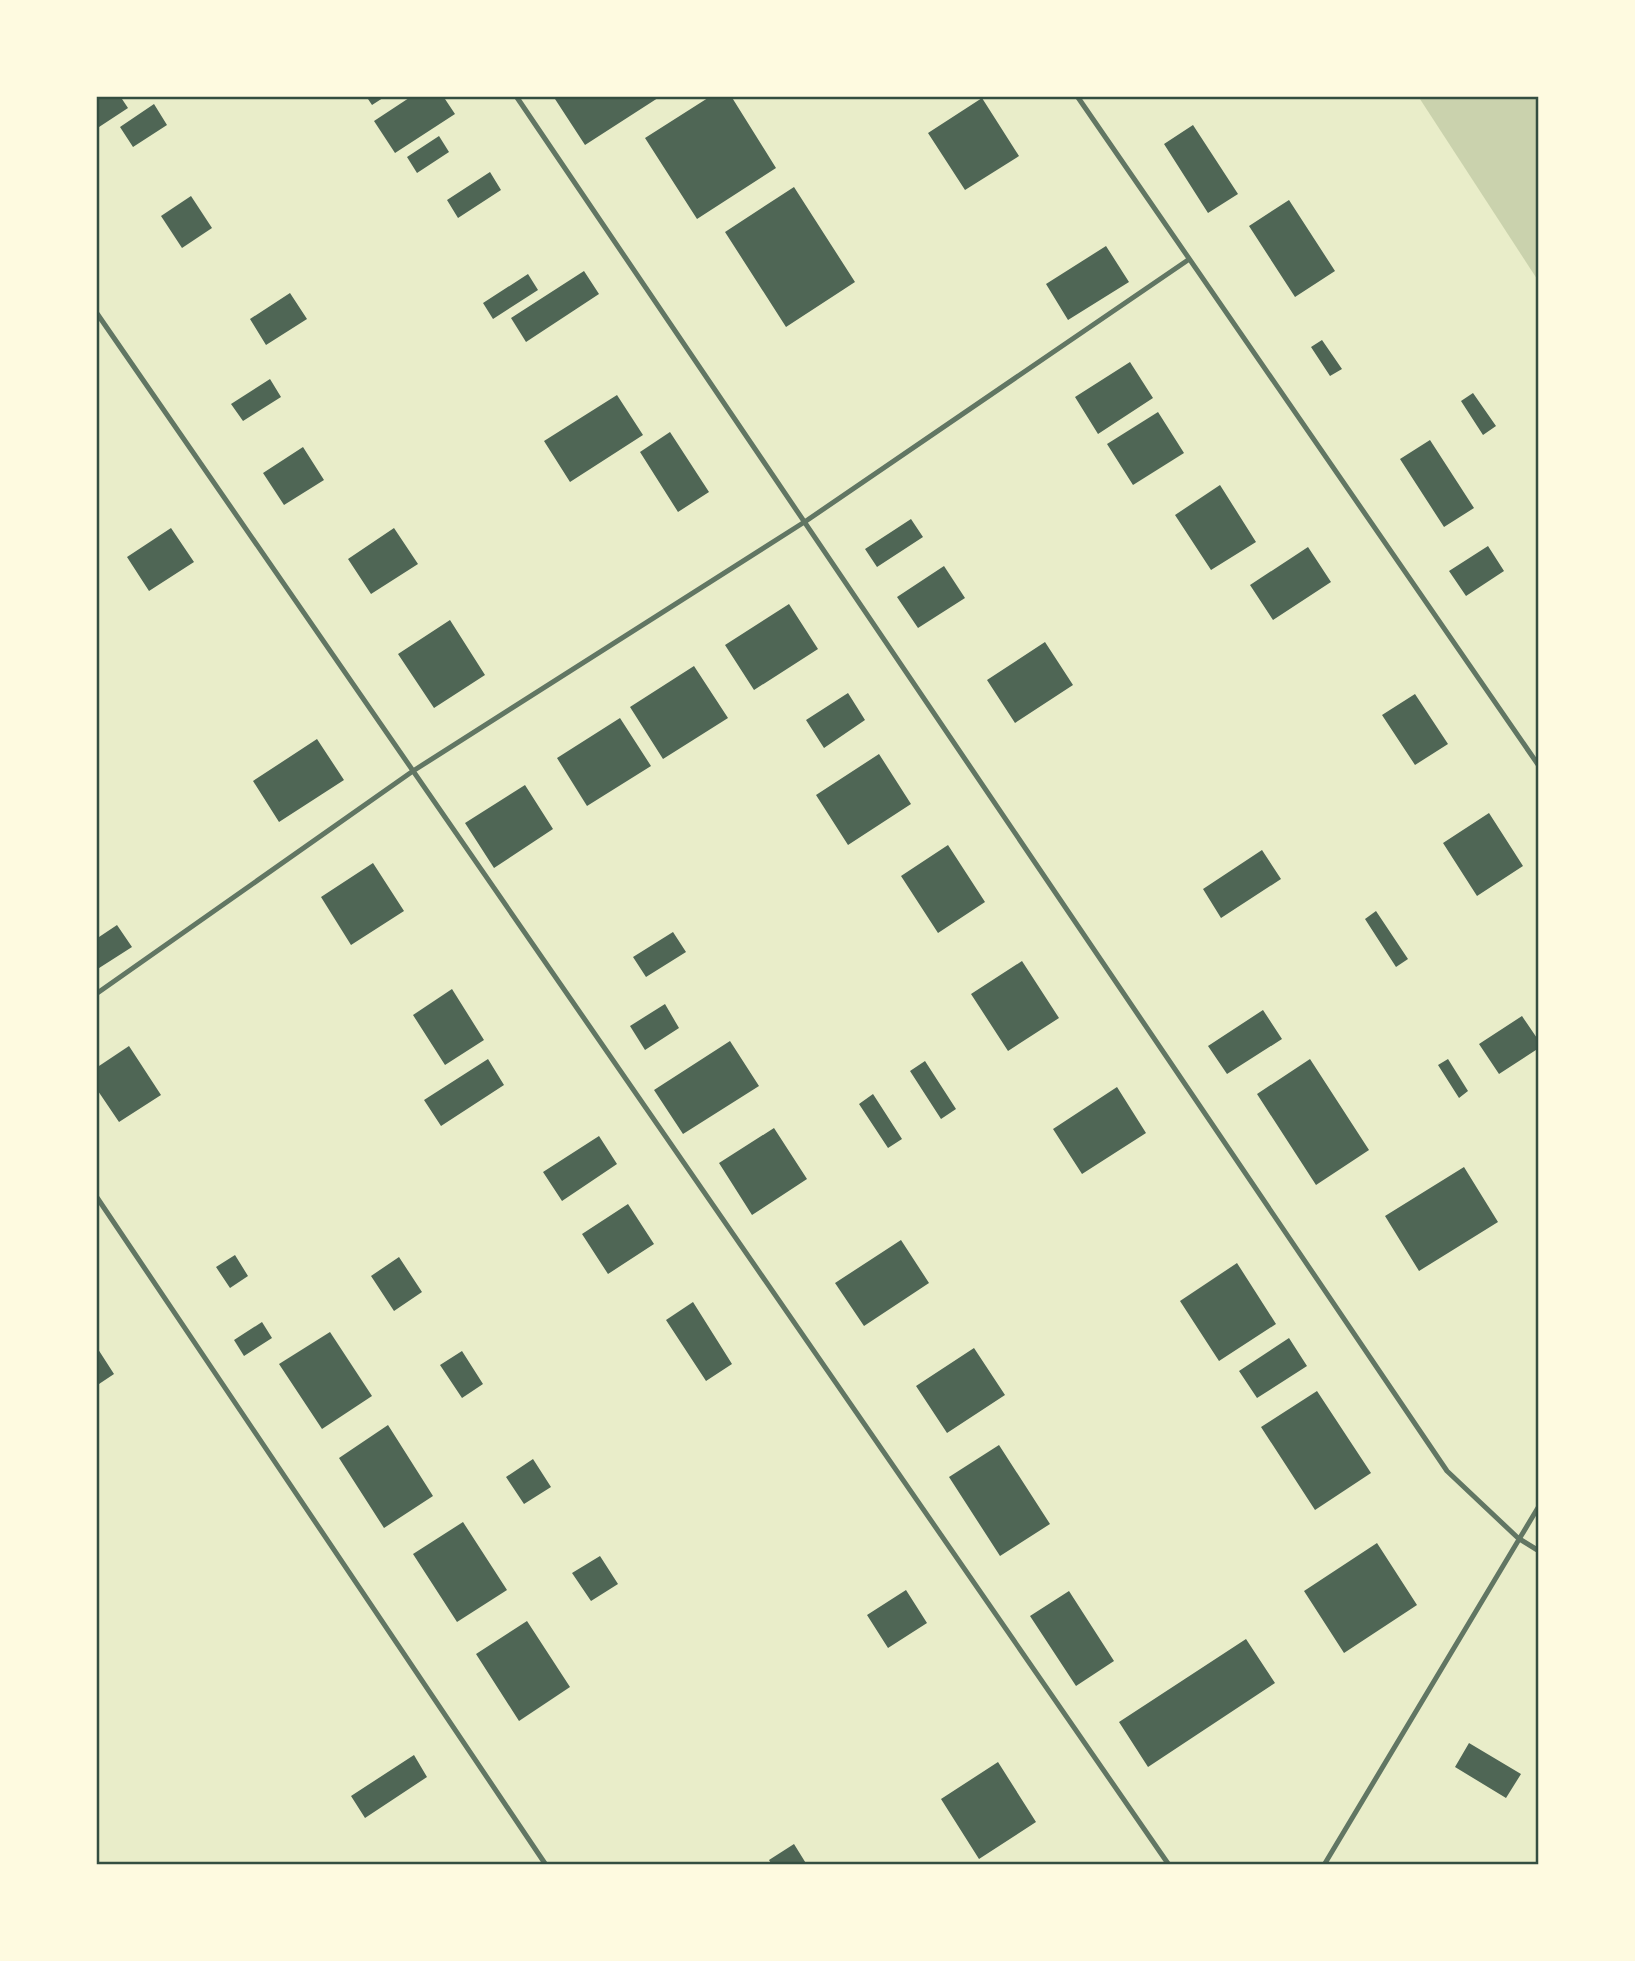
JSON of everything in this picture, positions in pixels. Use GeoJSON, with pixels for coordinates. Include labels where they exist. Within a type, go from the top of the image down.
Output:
{"type":"FeatureCollection","features":[{"type":"Feature","properties":{"kind":"lane"},"geometry":{"type":"LineString","coordinates":[[516,96],[1447,1471],[1518,1538],[1539,1550]]}},
{"type":"Feature","properties":{"kind":"lane"},"geometry":{"type":"LineString","coordinates":[[1077,96],[1539,766]]}},
{"type":"Feature","properties":{"kind":"lane"},"geometry":{"type":"LineString","coordinates":[[96,994],[412,771],[806,521],[1188,260]]}},
{"type":"Feature","properties":{"kind":"lane"},"geometry":{"type":"LineString","coordinates":[[96,312],[1169,1865]]}},
{"type":"Feature","properties":{"kind":"lane"},"geometry":{"type":"LineString","coordinates":[[96,1196],[546,1865]]}},
{"type":"Feature","properties":{"kind":"lane"},"geometry":{"type":"LineString","coordinates":[[1324,1865],[1539,1506]]}},
{"type":"Feature","properties":{"kind":"green space"},"geometry":{"type":"Polygon","coordinates":[[[1418,96],[1539,96],[1539,282],[1418,96]]]}},
{"type":"Feature","properties":{"kind":"building"},"geometry":{"type":"Polygon","coordinates":[[[96,96],[120,96],[128,108],[96,129],[96,96]]]}},
{"type":"Feature","properties":{"kind":"building"},"geometry":{"type":"Polygon","coordinates":[[[366,96],[386,96],[372,105],[366,96]]]}},
{"type":"Feature","properties":{"kind":"building"},"geometry":{"type":"Polygon","coordinates":[[[412,96],[443,96],[455,114],[395,153],[374,121],[412,96]]]}},
{"type":"Feature","properties":{"kind":"building"},"geometry":{"type":"Polygon","coordinates":[[[559,96],[661,96],[585,145],[555,99],[559,96]]]}},
{"type":"Feature","properties":{"kind":"building"},"geometry":{"type":"Polygon","coordinates":[[[711,96],[731,96],[776,168],[697,219],[645,138],[711,96]]]}},
{"type":"Feature","properties":{"kind":"building"},"geometry":{"type":"Polygon","coordinates":[[[982,98],[1019,156],[965,190],[928,133],[982,98]]]}},
{"type":"Feature","properties":{"kind":"building"},"geometry":{"type":"Polygon","coordinates":[[[154,104],[167,125],[133,147],[120,127],[154,104]]]}},
{"type":"Feature","properties":{"kind":"building"},"geometry":{"type":"Polygon","coordinates":[[[1193,125],[1238,194],[1208,213],[1164,144],[1193,125]]]}},
{"type":"Feature","properties":{"kind":"building"},"geometry":{"type":"Polygon","coordinates":[[[439,136],[449,152],[417,173],[407,157],[439,136]]]}},
{"type":"Feature","properties":{"kind":"building"},"geometry":{"type":"Polygon","coordinates":[[[490,172],[501,190],[458,218],[447,200],[490,172]]]}},
{"type":"Feature","properties":{"kind":"building"},"geometry":{"type":"Polygon","coordinates":[[[794,187],[855,282],[786,327],[725,232],[794,187]]]}},
{"type":"Feature","properties":{"kind":"building"},"geometry":{"type":"Polygon","coordinates":[[[191,196],[212,228],[182,248],[161,216],[191,196]]]}},
{"type":"Feature","properties":{"kind":"building"},"geometry":{"type":"Polygon","coordinates":[[[1289,200],[1335,271],[1295,297],[1249,226],[1289,200]]]}},
{"type":"Feature","properties":{"kind":"building"},"geometry":{"type":"Polygon","coordinates":[[[1106,246],[1129,282],[1068,320],[1046,284],[1106,246]]]}},
{"type":"Feature","properties":{"kind":"building"},"geometry":{"type":"Polygon","coordinates":[[[584,271],[599,294],[526,342],[511,318],[584,271]]]}},
{"type":"Feature","properties":{"kind":"building"},"geometry":{"type":"Polygon","coordinates":[[[528,274],[538,290],[493,319],[483,303],[528,274]]]}},
{"type":"Feature","properties":{"kind":"building"},"geometry":{"type":"Polygon","coordinates":[[[290,293],[307,319],[266,345],[250,319],[290,293]]]}},
{"type":"Feature","properties":{"kind":"building"},"geometry":{"type":"Polygon","coordinates":[[[1322,340],[1342,369],[1330,376],[1311,347],[1322,340]]]}},
{"type":"Feature","properties":{"kind":"building"},"geometry":{"type":"Polygon","coordinates":[[[1130,362],[1153,398],[1098,434],[1075,397],[1130,362]]]}},
{"type":"Feature","properties":{"kind":"building"},"geometry":{"type":"Polygon","coordinates":[[[270,379],[281,397],[243,421],[231,404],[270,379]]]}},
{"type":"Feature","properties":{"kind":"building"},"geometry":{"type":"Polygon","coordinates":[[[1473,393],[1496,426],[1483,435],[1461,401],[1473,393]]]}},
{"type":"Feature","properties":{"kind":"building"},"geometry":{"type":"Polygon","coordinates":[[[617,395],[643,435],[570,482],[544,441],[617,395]]]}},
{"type":"Feature","properties":{"kind":"building"},"geometry":{"type":"Polygon","coordinates":[[[1158,412],[1184,453],[1133,485],[1107,444],[1158,412]]]}},
{"type":"Feature","properties":{"kind":"building"},"geometry":{"type":"Polygon","coordinates":[[[670,432],[709,492],[678,512],[640,452],[670,432]]]}},
{"type":"Feature","properties":{"kind":"building"},"geometry":{"type":"Polygon","coordinates":[[[1430,440],[1474,508],[1444,527],[1400,459],[1430,440]]]}},
{"type":"Feature","properties":{"kind":"building"},"geometry":{"type":"Polygon","coordinates":[[[303,447],[324,480],[284,505],[263,473],[303,447]]]}},
{"type":"Feature","properties":{"kind":"building"},"geometry":{"type":"Polygon","coordinates":[[[1220,485],[1256,542],[1211,570],[1175,515],[1220,485]]]}},
{"type":"Feature","properties":{"kind":"building"},"geometry":{"type":"Polygon","coordinates":[[[911,519],[923,537],[877,567],[865,549],[911,519]]]}},
{"type":"Feature","properties":{"kind":"building"},"geometry":{"type":"Polygon","coordinates":[[[171,528],[194,562],[149,591],[127,557],[171,528]]]}},
{"type":"Feature","properties":{"kind":"building"},"geometry":{"type":"Polygon","coordinates":[[[394,528],[418,564],[371,594],[348,559],[394,528]]]}},
{"type":"Feature","properties":{"kind":"building"},"geometry":{"type":"Polygon","coordinates":[[[1488,546],[1504,571],[1466,596],[1449,571],[1488,546]]]}},
{"type":"Feature","properties":{"kind":"building"},"geometry":{"type":"Polygon","coordinates":[[[1308,547],[1331,582],[1273,620],[1250,585],[1308,547]]]}},
{"type":"Feature","properties":{"kind":"building"},"geometry":{"type":"Polygon","coordinates":[[[944,566],[965,598],[918,628],[897,597],[944,566]]]}},
{"type":"Feature","properties":{"kind":"building"},"geometry":{"type":"Polygon","coordinates":[[[789,604],[818,649],[754,690],[725,645],[789,604]]]}},
{"type":"Feature","properties":{"kind":"building"},"geometry":{"type":"Polygon","coordinates":[[[450,620],[485,675],[434,708],[398,654],[450,620]]]}},
{"type":"Feature","properties":{"kind":"building"},"geometry":{"type":"Polygon","coordinates":[[[1045,642],[1073,685],[1015,723],[987,680],[1045,642]]]}},
{"type":"Feature","properties":{"kind":"building"},"geometry":{"type":"Polygon","coordinates":[[[694,666],[728,718],[663,759],[630,707],[694,666]]]}},
{"type":"Feature","properties":{"kind":"building"},"geometry":{"type":"Polygon","coordinates":[[[848,693],[865,720],[824,748],[806,720],[848,693]]]}},
{"type":"Feature","properties":{"kind":"building"},"geometry":{"type":"Polygon","coordinates":[[[1415,694],[1448,744],[1415,765],[1382,715],[1415,694]]]}},
{"type":"Feature","properties":{"kind":"building"},"geometry":{"type":"Polygon","coordinates":[[[620,718],[651,766],[587,806],[557,758],[620,718]]]}},
{"type":"Feature","properties":{"kind":"building"},"geometry":{"type":"Polygon","coordinates":[[[317,739],[344,780],[279,822],[253,781],[317,739]]]}},
{"type":"Feature","properties":{"kind":"building"},"geometry":{"type":"Polygon","coordinates":[[[879,754],[911,804],[848,845],[816,795],[879,754]]]}},
{"type":"Feature","properties":{"kind":"building"},"geometry":{"type":"Polygon","coordinates":[[[525,785],[553,829],[494,868],[465,823],[525,785]]]}},
{"type":"Feature","properties":{"kind":"building"},"geometry":{"type":"Polygon","coordinates":[[[1489,813],[1523,866],[1477,896],[1443,843],[1489,813]]]}},
{"type":"Feature","properties":{"kind":"building"},"geometry":{"type":"Polygon","coordinates":[[[948,845],[985,902],[938,933],[901,876],[948,845]]]}},
{"type":"Feature","properties":{"kind":"building"},"geometry":{"type":"Polygon","coordinates":[[[1262,850],[1281,879],[1221,918],[1203,889],[1262,850]]]}},
{"type":"Feature","properties":{"kind":"building"},"geometry":{"type":"Polygon","coordinates":[[[373,863],[404,911],[351,945],[321,897],[373,863]]]}},
{"type":"Feature","properties":{"kind":"building"},"geometry":{"type":"Polygon","coordinates":[[[1376,911],[1408,959],[1396,967],[1365,919],[1376,911]]]}},
{"type":"Feature","properties":{"kind":"building"},"geometry":{"type":"Polygon","coordinates":[[[117,925],[132,947],[96,970],[96,939],[117,925]]]}},
{"type":"Feature","properties":{"kind":"building"},"geometry":{"type":"Polygon","coordinates":[[[673,932],[686,952],[646,977],[633,957],[673,932]]]}},
{"type":"Feature","properties":{"kind":"building"},"geometry":{"type":"Polygon","coordinates":[[[1022,961],[1059,1018],[1008,1051],[971,994],[1022,961]]]}},
{"type":"Feature","properties":{"kind":"building"},"geometry":{"type":"Polygon","coordinates":[[[452,989],[484,1040],[445,1065],[413,1015],[452,989]]]}},
{"type":"Feature","properties":{"kind":"building"},"geometry":{"type":"Polygon","coordinates":[[[665,1004],[679,1028],[645,1050],[630,1026],[665,1004]]]}},
{"type":"Feature","properties":{"kind":"building"},"geometry":{"type":"Polygon","coordinates":[[[1263,1010],[1282,1039],[1227,1074],[1208,1046],[1263,1010]]]}},
{"type":"Feature","properties":{"kind":"building"},"geometry":{"type":"Polygon","coordinates":[[[1522,1016],[1539,1041],[1539,1048],[1499,1074],[1479,1044],[1522,1016]]]}},
{"type":"Feature","properties":{"kind":"building"},"geometry":{"type":"Polygon","coordinates":[[[730,1041],[759,1086],[683,1134],[654,1090],[730,1041]]]}},
{"type":"Feature","properties":{"kind":"building"},"geometry":{"type":"Polygon","coordinates":[[[129,1046],[161,1095],[119,1122],[96,1088],[96,1068],[129,1046]]]}},
{"type":"Feature","properties":{"kind":"building"},"geometry":{"type":"Polygon","coordinates":[[[488,1059],[504,1085],[441,1126],[424,1100],[488,1059]]]}},
{"type":"Feature","properties":{"kind":"building"},"geometry":{"type":"Polygon","coordinates":[[[1310,1059],[1369,1150],[1316,1185],[1257,1094],[1310,1059]]]}},
{"type":"Feature","properties":{"kind":"building"},"geometry":{"type":"Polygon","coordinates":[[[1448,1059],[1468,1091],[1459,1098],[1438,1065],[1448,1059]]]}},
{"type":"Feature","properties":{"kind":"building"},"geometry":{"type":"Polygon","coordinates":[[[925,1061],[956,1109],[941,1119],[910,1071],[925,1061]]]}},
{"type":"Feature","properties":{"kind":"building"},"geometry":{"type":"Polygon","coordinates":[[[1117,1087],[1146,1133],[1082,1174],[1053,1129],[1117,1087]]]}},
{"type":"Feature","properties":{"kind":"building"},"geometry":{"type":"Polygon","coordinates":[[[873,1094],[902,1139],[888,1148],[859,1104],[873,1094]]]}},
{"type":"Feature","properties":{"kind":"building"},"geometry":{"type":"Polygon","coordinates":[[[774,1128],[807,1179],[752,1215],[719,1163],[774,1128]]]}},
{"type":"Feature","properties":{"kind":"building"},"geometry":{"type":"Polygon","coordinates":[[[599,1136],[617,1164],[562,1201],[543,1172],[599,1136]]]}},
{"type":"Feature","properties":{"kind":"building"},"geometry":{"type":"Polygon","coordinates":[[[1464,1167],[1498,1222],[1419,1271],[1385,1216],[1464,1167]]]}},
{"type":"Feature","properties":{"kind":"building"},"geometry":{"type":"Polygon","coordinates":[[[628,1204],[654,1244],[608,1274],[582,1234],[628,1204]]]}},
{"type":"Feature","properties":{"kind":"building"},"geometry":{"type":"Polygon","coordinates":[[[901,1240],[929,1283],[864,1326],[835,1283],[901,1240]]]}},
{"type":"Feature","properties":{"kind":"building"},"geometry":{"type":"Polygon","coordinates":[[[235,1255],[248,1276],[230,1288],[216,1267],[235,1255]]]}},
{"type":"Feature","properties":{"kind":"building"},"geometry":{"type":"Polygon","coordinates":[[[399,1257],[422,1292],[394,1311],[371,1276],[399,1257]]]}},
{"type":"Feature","properties":{"kind":"building"},"geometry":{"type":"Polygon","coordinates":[[[1237,1263],[1276,1324],[1219,1361],[1180,1301],[1237,1263]]]}},
{"type":"Feature","properties":{"kind":"building"},"geometry":{"type":"Polygon","coordinates":[[[693,1302],[732,1364],[706,1381],[666,1320],[693,1302]]]}},
{"type":"Feature","properties":{"kind":"building"},"geometry":{"type":"Polygon","coordinates":[[[262,1322],[272,1338],[244,1356],[234,1340],[262,1322]]]}},
{"type":"Feature","properties":{"kind":"building"},"geometry":{"type":"Polygon","coordinates":[[[330,1332],[372,1396],[322,1429],[279,1364],[330,1332]]]}},
{"type":"Feature","properties":{"kind":"building"},"geometry":{"type":"Polygon","coordinates":[[[1289,1338],[1307,1366],[1257,1398],[1239,1371],[1289,1338]]]}},
{"type":"Feature","properties":{"kind":"building"},"geometry":{"type":"Polygon","coordinates":[[[96,1346],[114,1374],[96,1386],[96,1346]]]}},
{"type":"Feature","properties":{"kind":"building"},"geometry":{"type":"Polygon","coordinates":[[[974,1348],[1005,1395],[947,1433],[916,1386],[974,1348]]]}},
{"type":"Feature","properties":{"kind":"building"},"geometry":{"type":"Polygon","coordinates":[[[462,1351],[483,1384],[462,1398],[440,1365],[462,1351]]]}},
{"type":"Feature","properties":{"kind":"building"},"geometry":{"type":"Polygon","coordinates":[[[1317,1391],[1371,1473],[1315,1510],[1261,1427],[1317,1391]]]}},
{"type":"Feature","properties":{"kind":"building"},"geometry":{"type":"Polygon","coordinates":[[[388,1425],[433,1496],[384,1528],[339,1458],[388,1425]]]}},
{"type":"Feature","properties":{"kind":"building"},"geometry":{"type":"Polygon","coordinates":[[[999,1445],[1050,1524],[1000,1556],[949,1477],[999,1445]]]}},
{"type":"Feature","properties":{"kind":"building"},"geometry":{"type":"Polygon","coordinates":[[[533,1459],[551,1487],[524,1504],[506,1477],[533,1459]]]}},
{"type":"Feature","properties":{"kind":"building"},"geometry":{"type":"Polygon","coordinates":[[[463,1522],[507,1590],[457,1622],[413,1554],[463,1522]]]}},
{"type":"Feature","properties":{"kind":"building"},"geometry":{"type":"Polygon","coordinates":[[[1377,1543],[1417,1605],[1344,1653],[1304,1591],[1377,1543]]]}},
{"type":"Feature","properties":{"kind":"building"},"geometry":{"type":"Polygon","coordinates":[[[600,1556],[618,1584],[591,1601],[572,1573],[600,1556]]]}},
{"type":"Feature","properties":{"kind":"building"},"geometry":{"type":"Polygon","coordinates":[[[906,1590],[927,1623],[888,1648],[867,1615],[906,1590]]]}},
{"type":"Feature","properties":{"kind":"building"},"geometry":{"type":"Polygon","coordinates":[[[1069,1591],[1114,1661],[1076,1686],[1030,1616],[1069,1591]]]}},
{"type":"Feature","properties":{"kind":"building"},"geometry":{"type":"Polygon","coordinates":[[[527,1621],[570,1687],[519,1721],[476,1654],[527,1621]]]}},
{"type":"Feature","properties":{"kind":"building"},"geometry":{"type":"Polygon","coordinates":[[[1246,1639],[1275,1683],[1148,1767],[1119,1722],[1246,1639]]]}},
{"type":"Feature","properties":{"kind":"building"},"geometry":{"type":"Polygon","coordinates":[[[1469,1743],[1521,1774],[1506,1798],[1455,1767],[1469,1743]]]}},
{"type":"Feature","properties":{"kind":"building"},"geometry":{"type":"Polygon","coordinates":[[[414,1755],[427,1777],[365,1818],[351,1796],[414,1755]]]}},
{"type":"Feature","properties":{"kind":"building"},"geometry":{"type":"Polygon","coordinates":[[[998,1762],[1036,1822],[979,1859],[941,1799],[998,1762]]]}},
{"type":"Feature","properties":{"kind":"building"},"geometry":{"type":"Polygon","coordinates":[[[794,1844],[807,1865],[772,1865],[769,1860],[794,1844]]]}}]}
